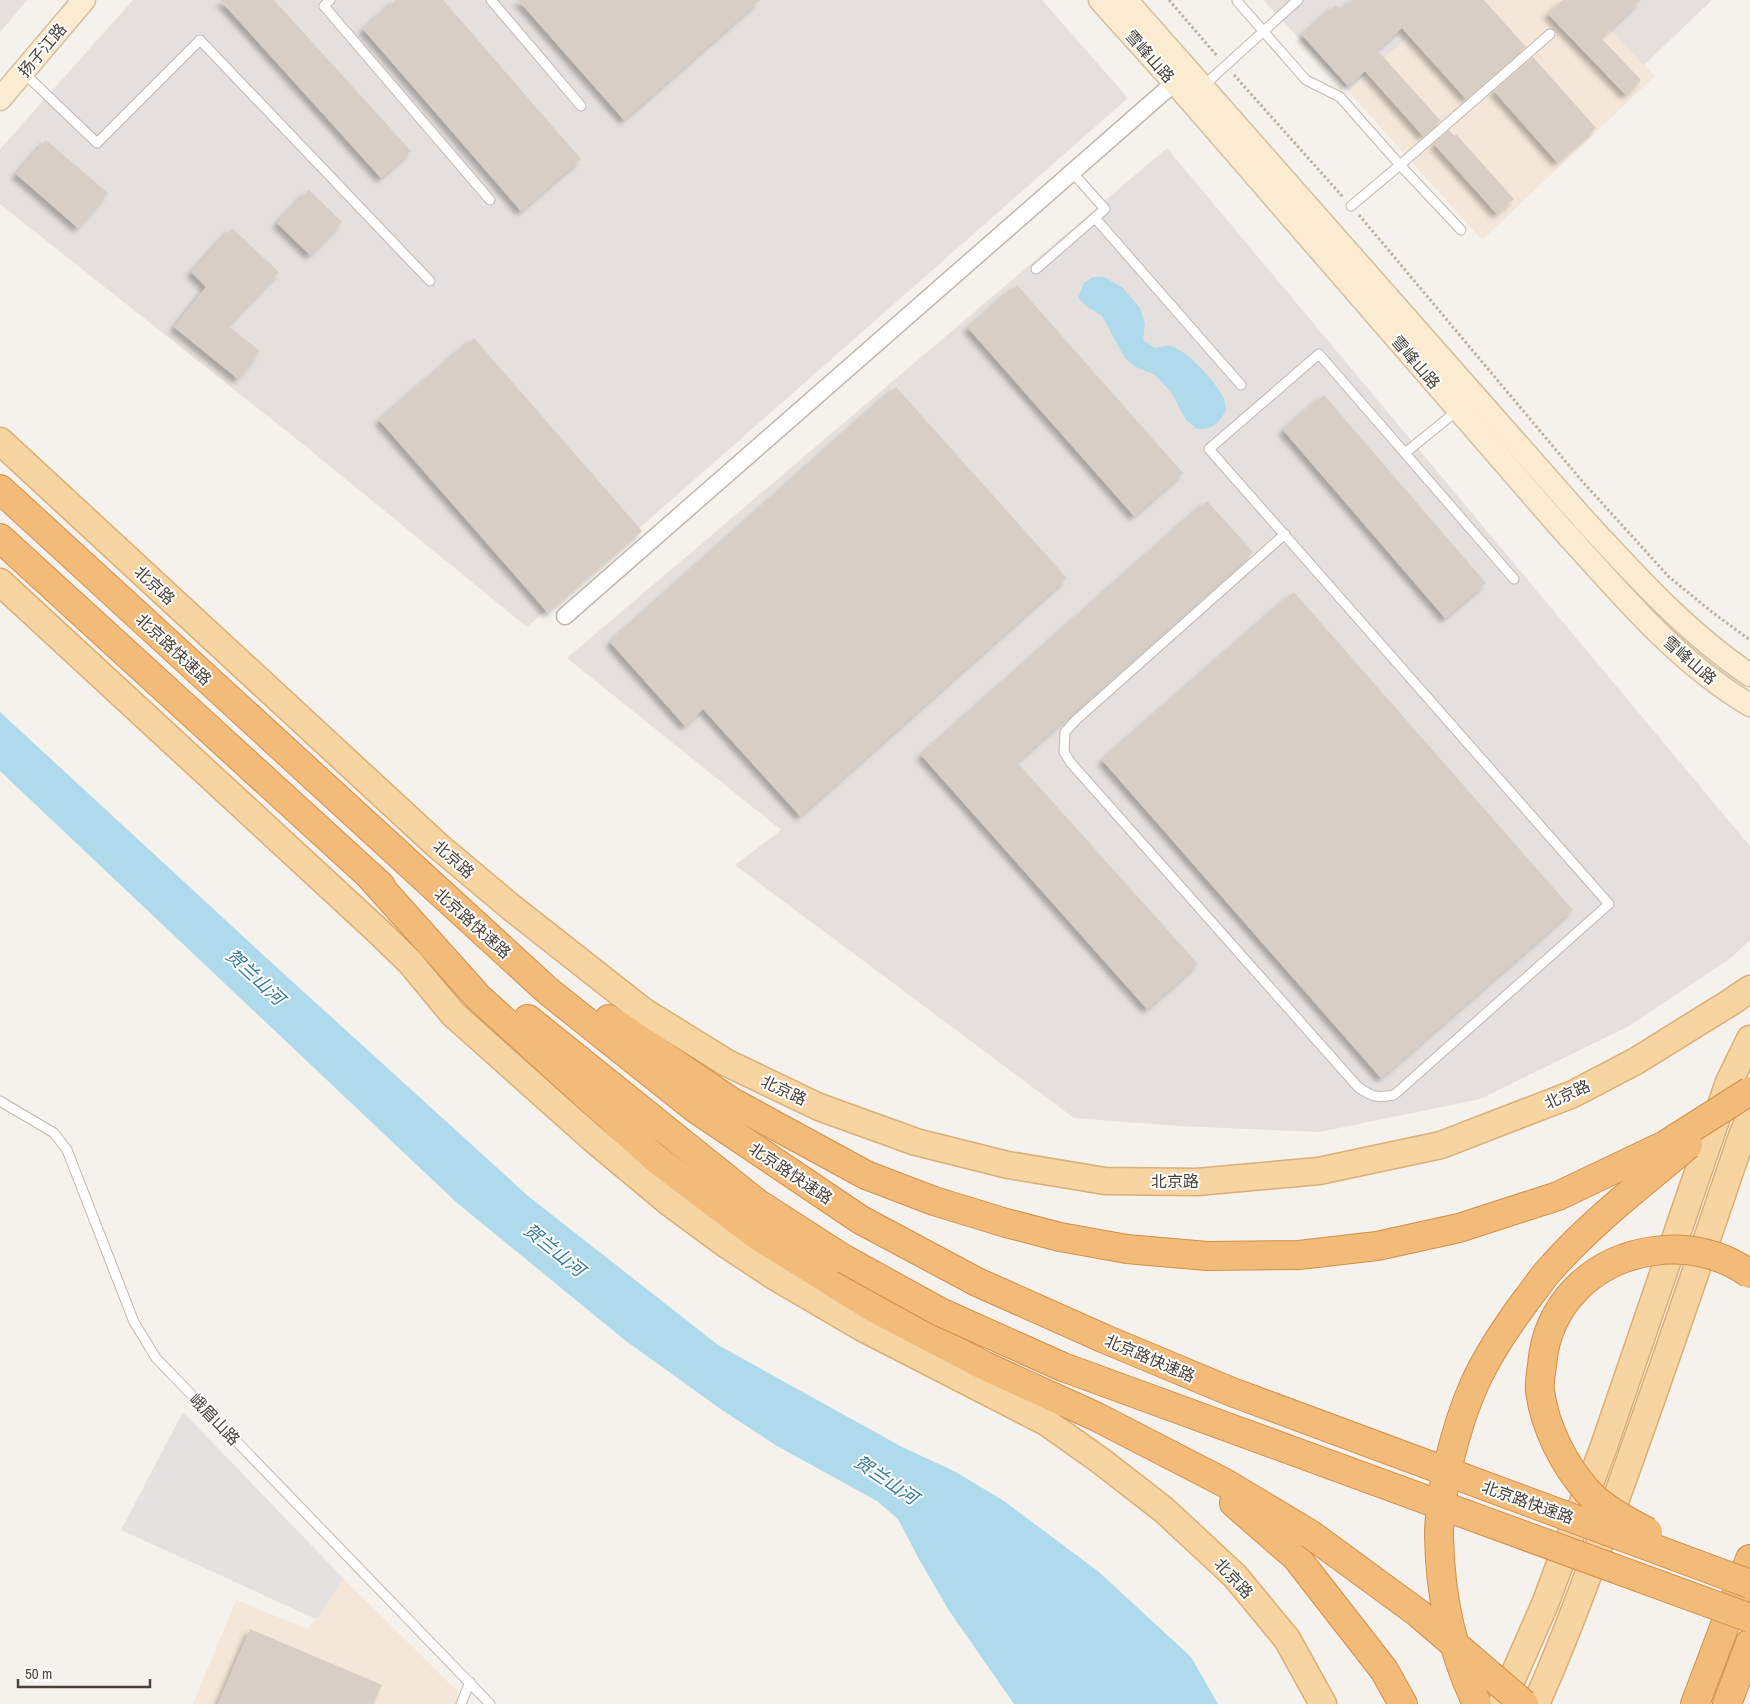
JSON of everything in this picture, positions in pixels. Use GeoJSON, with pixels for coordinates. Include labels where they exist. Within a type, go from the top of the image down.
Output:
{"type":"FeatureCollection","features":[{"type":"Feature","properties":{"kind":"highway","name":"北京路快速路"},"geometry":{"type":"LineString","coordinates":[[0,489],[548,991],[696,1109],[861,1220],[977,1282],[1105,1339],[1232,1392],[1738,1579]]}},
{"type":"Feature","properties":{"kind":"highway","name":"北京路快速路"},"geometry":{"type":"LineString","coordinates":[[0,538],[369,875],[497,995],[757,1203],[844,1259],[940,1312],[1063,1367],[1750,1618]]}},
{"type":"Feature","properties":{"kind":"highway"},"geometry":{"type":"LineString","coordinates":[[369,875],[478,997],[655,1158],[758,1236],[874,1308],[986,1366],[1097,1417],[1225,1483],[1310,1534],[1418,1613],[1524,1704]]}},
{"type":"Feature","properties":{"kind":"highway"},"geometry":{"type":"LineString","coordinates":[[456,907],[612,1021],[732,1102],[866,1175],[934,1201],[1006,1223],[1127,1249],[1207,1256],[1299,1255],[1377,1246],[1460,1228],[1558,1196],[1665,1145],[1749,1101]]}},
{"type":"Feature","properties":{"kind":"highway"},"geometry":{"type":"LineString","coordinates":[[1477,1704],[1464,1676],[1445,1604],[1440,1535],[1443,1492],[1456,1434],[1474,1385],[1506,1327],[1552,1266],[1597,1223],[1749,1101]]}},
{"type":"Feature","properties":{"kind":"highway"},"geometry":{"type":"LineString","coordinates":[[1738,1579],[1621,1518],[1589,1494],[1570,1468],[1549,1430],[1539,1390],[1543,1350],[1555,1317],[1574,1290],[1602,1268],[1634,1253],[1668,1248],[1703,1252],[1737,1265],[1750,1274]]}},
{"type":"Feature","properties":{"kind":"highway"},"geometry":{"type":"LineString","coordinates":[[1097,1417],[1227,1498],[1296,1557],[1384,1670],[1403,1704]]}},
{"type":"Feature","properties":{"kind":"highway"},"geometry":{"type":"LineString","coordinates":[[1695,1704],[1750,1558]]}},
{"type":"Feature","properties":{"kind":"highway"},"geometry":{"type":"LineString","coordinates":[[1727,1704],[1750,1644]]}},
{"type":"Feature","properties":{"kind":"main road","name":"扬子江路"},"geometry":{"type":"LineString","coordinates":[[0,99],[84,0]]}},
{"type":"Feature","properties":{"kind":"main road","name":"雪峰山路"},"geometry":{"type":"LineString","coordinates":[[1100,0],[1174,83],[1196,93],[1656,597],[1709,644],[1750,674]]}},
{"type":"Feature","properties":{"kind":"main road","name":"雪峰山路"},"geometry":{"type":"LineString","coordinates":[[1126,0],[1196,93],[1458,410],[1560,527],[1643,616],[1692,664],[1727,691],[1750,705]]}},
{"type":"Feature","properties":{"kind":"main road","name":"北京路"},"geometry":{"type":"LineString","coordinates":[[0,441],[437,845],[512,908],[643,1011],[727,1063],[819,1107],[916,1142],[1008,1165],[1105,1181],[1197,1182],[1319,1171],[1440,1144],[1572,1094],[1636,1061],[1750,989]]}},
{"type":"Feature","properties":{"kind":"main road","name":"北京路"},"geometry":{"type":"LineString","coordinates":[[0,582],[378,931],[410,962],[453,1014],[592,1138],[670,1203],[750,1261],[861,1328],[1046,1422],[1102,1461],[1164,1510],[1235,1576],[1288,1639],[1323,1704]]}},
{"type":"Feature","properties":{"kind":"main road"},"geometry":{"type":"LineString","coordinates":[[1500,1704],[1545,1604],[1604,1446],[1729,1082],[1750,1039]]}},
{"type":"Feature","properties":{"kind":"main road"},"geometry":{"type":"LineString","coordinates":[[1536,1704],[1587,1580],[1632,1458],[1742,1136],[1749,1101]]}},
{"type":"Feature","properties":{"kind":"street"},"geometry":{"type":"LineString","coordinates":[[565,616],[1174,83]]}},
{"type":"Feature","properties":{"kind":"lane"},"geometry":{"type":"LineString","coordinates":[[330,0],[324,6],[490,200]]}},
{"type":"Feature","properties":{"kind":"lane"},"geometry":{"type":"LineString","coordinates":[[491,0],[581,106]]}},
{"type":"Feature","properties":{"kind":"lane"},"geometry":{"type":"LineString","coordinates":[[1196,93],[1298,0]]}},
{"type":"Feature","properties":{"kind":"lane"},"geometry":{"type":"LineString","coordinates":[[1237,1],[1306,80],[1340,96],[1400,165],[1462,230]]}},
{"type":"Feature","properties":{"kind":"lane"},"geometry":{"type":"LineString","coordinates":[[1351,206],[1550,34]]}},
{"type":"Feature","properties":{"kind":"lane"},"geometry":{"type":"LineString","coordinates":[[22,72],[97,143],[200,40],[430,281]]}},
{"type":"Feature","properties":{"kind":"lane"},"geometry":{"type":"LineString","coordinates":[[1036,269],[1105,209],[1072,172]]}},
{"type":"Feature","properties":{"kind":"lane"},"geometry":{"type":"LineString","coordinates":[[1095,218],[1241,385]]}},
{"type":"Feature","properties":{"kind":"lane"},"geometry":{"type":"LineString","coordinates":[[1285,534],[1076,720],[1065,732],[1064,752],[1071,763],[1358,1087],[1371,1096],[1383,1097],[1394,1095],[1609,904],[1285,534],[1209,448],[1319,354],[1514,579]]}},
{"type":"Feature","properties":{"kind":"lane"},"geometry":{"type":"LineString","coordinates":[[1405,453],[1458,410]]}},
{"type":"Feature","properties":{"kind":"lane","name":"峨眉山路"},"geometry":{"type":"LineString","coordinates":[[0,1101],[54,1133],[67,1150],[134,1322],[156,1358],[490,1704]]}},
{"type":"Feature","properties":{"kind":"lane"},"geometry":{"type":"LineString","coordinates":[[460,1704],[470,1682]]}},
{"type":"Feature","properties":{"kind":"path"},"geometry":{"type":"LineString","coordinates":[[1169,0],[1351,206],[1582,481],[1669,577],[1750,640]]}},
{"type":"Feature","properties":{"kind":"shaded area"},"geometry":{"type":"Polygon","coordinates":[[[0,0],[27,0],[0,32],[0,0]]]}},
{"type":"Feature","properties":{"kind":"shaded area"},"geometry":{"type":"Polygon","coordinates":[[[133,0],[1042,0],[1128,98],[527,627],[299,441],[0,204],[0,149],[133,0]]]}},
{"type":"Feature","properties":{"kind":"shaded area"},"geometry":{"type":"Polygon","coordinates":[[[1263,0],[1448,0],[1348,91],[1263,0]]]}},
{"type":"Feature","properties":{"kind":"shaded area"},"geometry":{"type":"Polygon","coordinates":[[[1448,0],[1582,0],[1655,76],[1482,240],[1348,91],[1448,0]]]}},
{"type":"Feature","properties":{"kind":"shaded area"},"geometry":{"type":"Polygon","coordinates":[[[1582,0],[1712,0],[1644,65],[1582,0]]]}},
{"type":"Feature","properties":{"kind":"shaded area"},"geometry":{"type":"Polygon","coordinates":[[[1167,148],[1750,846],[1750,940],[1732,957],[1629,1026],[1480,1099],[1320,1132],[1178,1126],[1074,1118],[735,865],[781,830],[567,658],[1167,148]]]}},
{"type":"Feature","properties":{"kind":"shaded area"},"geometry":{"type":"Polygon","coordinates":[[[183,1412],[344,1579],[316,1619],[121,1530],[183,1412]]]}},
{"type":"Feature","properties":{"kind":"shaded area"},"geometry":{"type":"Polygon","coordinates":[[[344,1579],[470,1704],[193,1704],[236,1600],[308,1629],[344,1579]]]}},
{"type":"Feature","properties":{"kind":"water"},"geometry":{"type":"Polygon","coordinates":[[[1093,277],[1104,277],[1122,287],[1140,308],[1145,324],[1143,340],[1155,348],[1171,346],[1178,349],[1209,377],[1224,399],[1226,411],[1217,423],[1211,427],[1197,429],[1186,420],[1171,392],[1155,375],[1136,367],[1125,358],[1102,316],[1078,298],[1084,283],[1093,277]]]}},
{"type":"Feature","properties":{"kind":"water","name":"贺兰山河"},"geometry":{"type":"Polygon","coordinates":[[[0,712],[528,1196],[718,1345],[902,1447],[954,1471],[1004,1501],[1099,1572],[1191,1657],[1218,1704],[1014,1704],[948,1609],[898,1519],[877,1501],[777,1446],[722,1410],[626,1341],[456,1202],[0,771],[0,712]]]}},
{"type":"Feature","properties":{"kind":"building"},"geometry":{"type":"Polygon","coordinates":[[[220,0],[274,0],[411,151],[381,178],[220,0]]]}},
{"type":"Feature","properties":{"kind":"building"},"geometry":{"type":"Polygon","coordinates":[[[396,0],[443,0],[581,159],[521,211],[363,29],[396,0]]]}},
{"type":"Feature","properties":{"kind":"building"},"geometry":{"type":"Polygon","coordinates":[[[518,0],[760,0],[624,120],[518,0]]]}},
{"type":"Feature","properties":{"kind":"building"},"geometry":{"type":"Polygon","coordinates":[[[1352,0],[1484,0],[1526,47],[1466,99],[1402,28],[1377,50],[1441,121],[1423,136],[1365,71],[1348,86],[1302,35],[1336,5],[1341,10],[1352,0]]]}},
{"type":"Feature","properties":{"kind":"building"},"geometry":{"type":"Polygon","coordinates":[[[1563,0],[1641,0],[1601,38],[1641,80],[1626,95],[1548,14],[1563,0]]]}},
{"type":"Feature","properties":{"kind":"building"},"geometry":{"type":"Polygon","coordinates":[[[1533,57],[1596,128],[1557,162],[1494,91],[1533,57]]]}},
{"type":"Feature","properties":{"kind":"building"},"geometry":{"type":"Polygon","coordinates":[[[1449,130],[1454,136],[1456,134],[1514,199],[1497,214],[1434,144],[1449,130]]]}},
{"type":"Feature","properties":{"kind":"building"},"geometry":{"type":"Polygon","coordinates":[[[46,140],[108,193],[78,228],[16,174],[46,140]]]}},
{"type":"Feature","properties":{"kind":"building"},"geometry":{"type":"Polygon","coordinates":[[[309,190],[342,222],[310,255],[277,223],[309,190]]]}},
{"type":"Feature","properties":{"kind":"building"},"geometry":{"type":"Polygon","coordinates":[[[232,228],[279,272],[228,326],[260,351],[238,379],[174,327],[206,287],[191,272],[232,228]]]}},
{"type":"Feature","properties":{"kind":"building"},"geometry":{"type":"Polygon","coordinates":[[[1017,285],[1183,473],[1134,516],[968,328],[1017,285]]]}},
{"type":"Feature","properties":{"kind":"building"},"geometry":{"type":"Polygon","coordinates":[[[474,338],[642,531],[548,613],[379,420],[474,338]]]}},
{"type":"Feature","properties":{"kind":"building"},"geometry":{"type":"Polygon","coordinates":[[[896,387],[1067,578],[800,816],[703,709],[685,726],[610,642],[896,387]]]}},
{"type":"Feature","properties":{"kind":"building"},"geometry":{"type":"Polygon","coordinates":[[[1324,395],[1486,583],[1445,618],[1283,430],[1324,395]]]}},
{"type":"Feature","properties":{"kind":"building"},"geometry":{"type":"Polygon","coordinates":[[[1207,501],[1253,552],[1017,762],[1198,964],[1147,1009],[921,755],[1207,501]]]}},
{"type":"Feature","properties":{"kind":"building"},"geometry":{"type":"Polygon","coordinates":[[[1294,592],[1573,910],[1381,1078],[1102,760],[1294,592]]]}},
{"type":"Feature","properties":{"kind":"building"},"geometry":{"type":"Polygon","coordinates":[[[250,1629],[382,1685],[373,1704],[218,1704],[250,1629]]]}}]}
